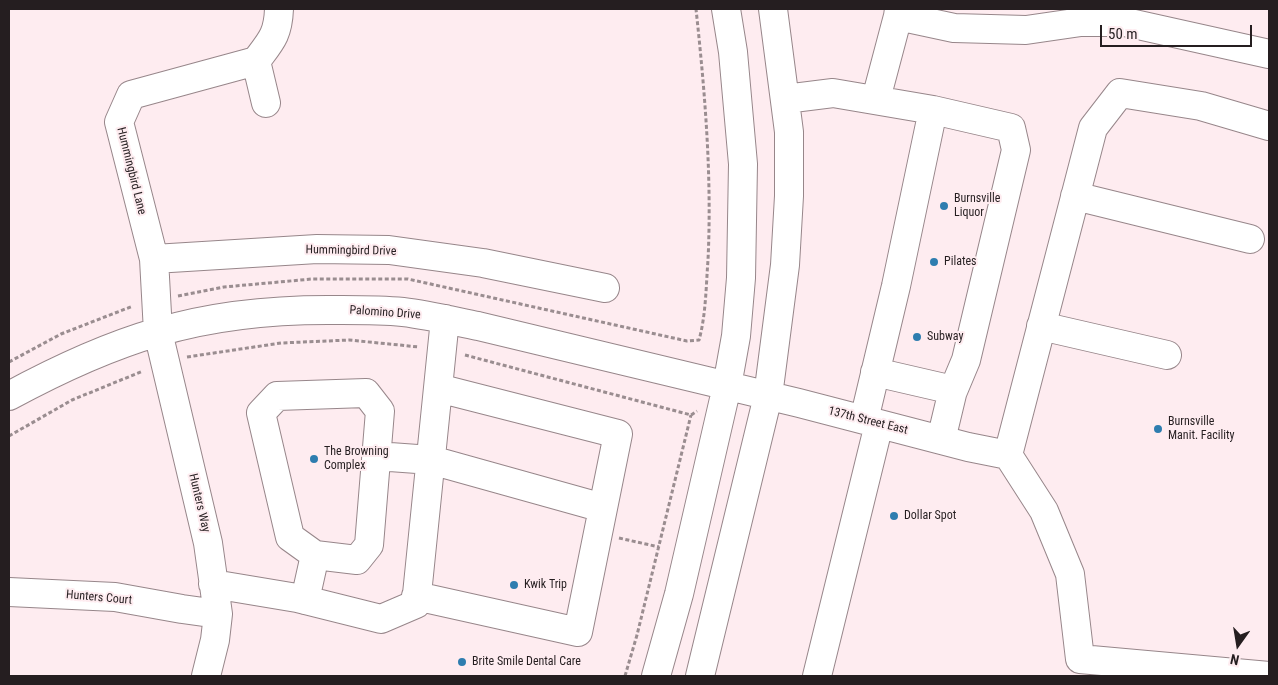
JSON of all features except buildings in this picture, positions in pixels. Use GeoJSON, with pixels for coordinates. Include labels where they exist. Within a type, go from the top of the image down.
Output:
{"type":"FeatureCollection","features":[{"type":"Feature","properties":{"kind":"street"},"geometry":{"type":"LineString","coordinates":[[266,103],[256,61],[274,37],[279,9]]}},
{"type":"Feature","properties":{"kind":"street"},"geometry":{"type":"LineString","coordinates":[[656,676],[679,594],[727,386],[736,336],[741,278],[743,164],[733,52],[726,9]]}},
{"type":"Feature","properties":{"kind":"street"},"geometry":{"type":"LineString","coordinates":[[700,676],[768,396],[785,265],[789,196],[788,132],[773,9]]}},
{"type":"Feature","properties":{"kind":"street"},"geometry":{"type":"LineString","coordinates":[[876,99],[898,12],[954,28],[1026,30],[1044,18],[1081,22],[1125,22],[1269,54]]}},
{"type":"Feature","properties":{"kind":"street","name":"Hummingbird Lane"},"geometry":{"type":"LineString","coordinates":[[154,259],[119,122],[131,95],[256,61]]}},
{"type":"Feature","properties":{"kind":"street"},"geometry":{"type":"LineString","coordinates":[[785,99],[833,93],[933,110],[1011,128],[1016,150],[966,360],[953,391],[941,440]]}},
{"type":"Feature","properties":{"kind":"street"},"geometry":{"type":"LineString","coordinates":[[1269,126],[1201,106],[1120,93],[1093,128],[1008,455],[1044,511],[1070,574],[1080,668],[1269,676]]}},
{"type":"Feature","properties":{"kind":"street"},"geometry":{"type":"LineString","coordinates":[[817,676],[872,422],[875,372],[896,286],[933,110]]}},
{"type":"Feature","properties":{"kind":"street"},"geometry":{"type":"LineString","coordinates":[[1075,196],[1250,239]]}},
{"type":"Feature","properties":{"kind":"street","name":"Hummingbird Drive"},"geometry":{"type":"LineString","coordinates":[[154,259],[317,249],[389,250],[483,263],[605,288]]}},
{"type":"Feature","properties":{"kind":"street","name":"Hunters Way"},"geometry":{"type":"LineString","coordinates":[[154,259],[158,332],[202,511],[218,614],[215,640],[206,676]]}},
{"type":"Feature","properties":{"kind":"street","name":"Palomino Drive"},"geometry":{"type":"LineString","coordinates":[[9,396],[79,361],[158,332],[194,323],[237,316],[314,309],[402,312],[445,319],[768,396]]}},
{"type":"Feature","properties":{"kind":"street"},"geometry":{"type":"LineString","coordinates":[[213,584],[305,600],[381,619],[416,604],[445,319]]}},
{"type":"Feature","properties":{"kind":"street"},"geometry":{"type":"LineString","coordinates":[[1041,326],[1167,355]]}},
{"type":"Feature","properties":{"kind":"street"},"geometry":{"type":"LineString","coordinates":[[875,372],[953,391]]}},
{"type":"Feature","properties":{"kind":"street"},"geometry":{"type":"LineString","coordinates":[[416,596],[578,632],[618,434],[438,388]]}},
{"type":"Feature","properties":{"kind":"street"},"geometry":{"type":"LineString","coordinates":[[366,393],[380,411],[369,545],[357,560],[315,555],[290,536],[261,413],[276,396],[366,393]]}},
{"type":"Feature","properties":{"kind":"street","name":"137th Street East"},"geometry":{"type":"LineString","coordinates":[[768,396],[968,447],[1008,455]]}},
{"type":"Feature","properties":{"kind":"street"},"geometry":{"type":"LineString","coordinates":[[376,456],[431,460],[603,508]]}},
{"type":"Feature","properties":{"kind":"street"},"geometry":{"type":"LineString","coordinates":[[305,600],[315,555]]}},
{"type":"Feature","properties":{"kind":"street","name":"Hunters Court"},"geometry":{"type":"LineString","coordinates":[[9,592],[115,597],[182,610],[218,614]]}},
{"type":"Feature","properties":{"kind":"path"},"geometry":{"type":"LineString","coordinates":[[687,340],[699,340],[702,330],[709,232],[710,190],[705,90],[696,9]]}},
{"type":"Feature","properties":{"kind":"path"},"geometry":{"type":"LineString","coordinates":[[9,362],[61,334],[134,306],[156,301]]}},
{"type":"Feature","properties":{"kind":"path"},"geometry":{"type":"LineString","coordinates":[[9,436],[72,400],[126,377],[189,356],[280,343],[348,340],[411,345],[442,350],[511,366],[690,414],[697,411]]}},
{"type":"Feature","properties":{"kind":"path"},"geometry":{"type":"LineString","coordinates":[[625,676],[638,635],[690,414]]}},
{"type":"Feature","properties":{"kind":"path"},"geometry":{"type":"LineString","coordinates":[[618,538],[659,547]]}},
{"type":"Feature","properties":{"kind":"place","name":"Burnsville Liquor"},"geometry":{"type":"Point","coordinates":[944,206]}},
{"type":"Feature","properties":{"kind":"place","name":"Pilates"},"geometry":{"type":"Point","coordinates":[934,262]}},
{"type":"Feature","properties":{"kind":"place","name":"Subway"},"geometry":{"type":"Point","coordinates":[917,337]}},
{"type":"Feature","properties":{"kind":"place","name":"Burnsville Manit. Facility"},"geometry":{"type":"Point","coordinates":[1158,429]}},
{"type":"Feature","properties":{"kind":"place","name":"The Browning Complex"},"geometry":{"type":"Point","coordinates":[314,459]}},
{"type":"Feature","properties":{"kind":"place","name":"Dollar Spot"},"geometry":{"type":"Point","coordinates":[894,516]}},
{"type":"Feature","properties":{"kind":"place","name":"Kwik Trip"},"geometry":{"type":"Point","coordinates":[514,585]}},
{"type":"Feature","properties":{"kind":"place","name":"Brite Smile Dental Care"},"geometry":{"type":"Point","coordinates":[462,662]}}]}
